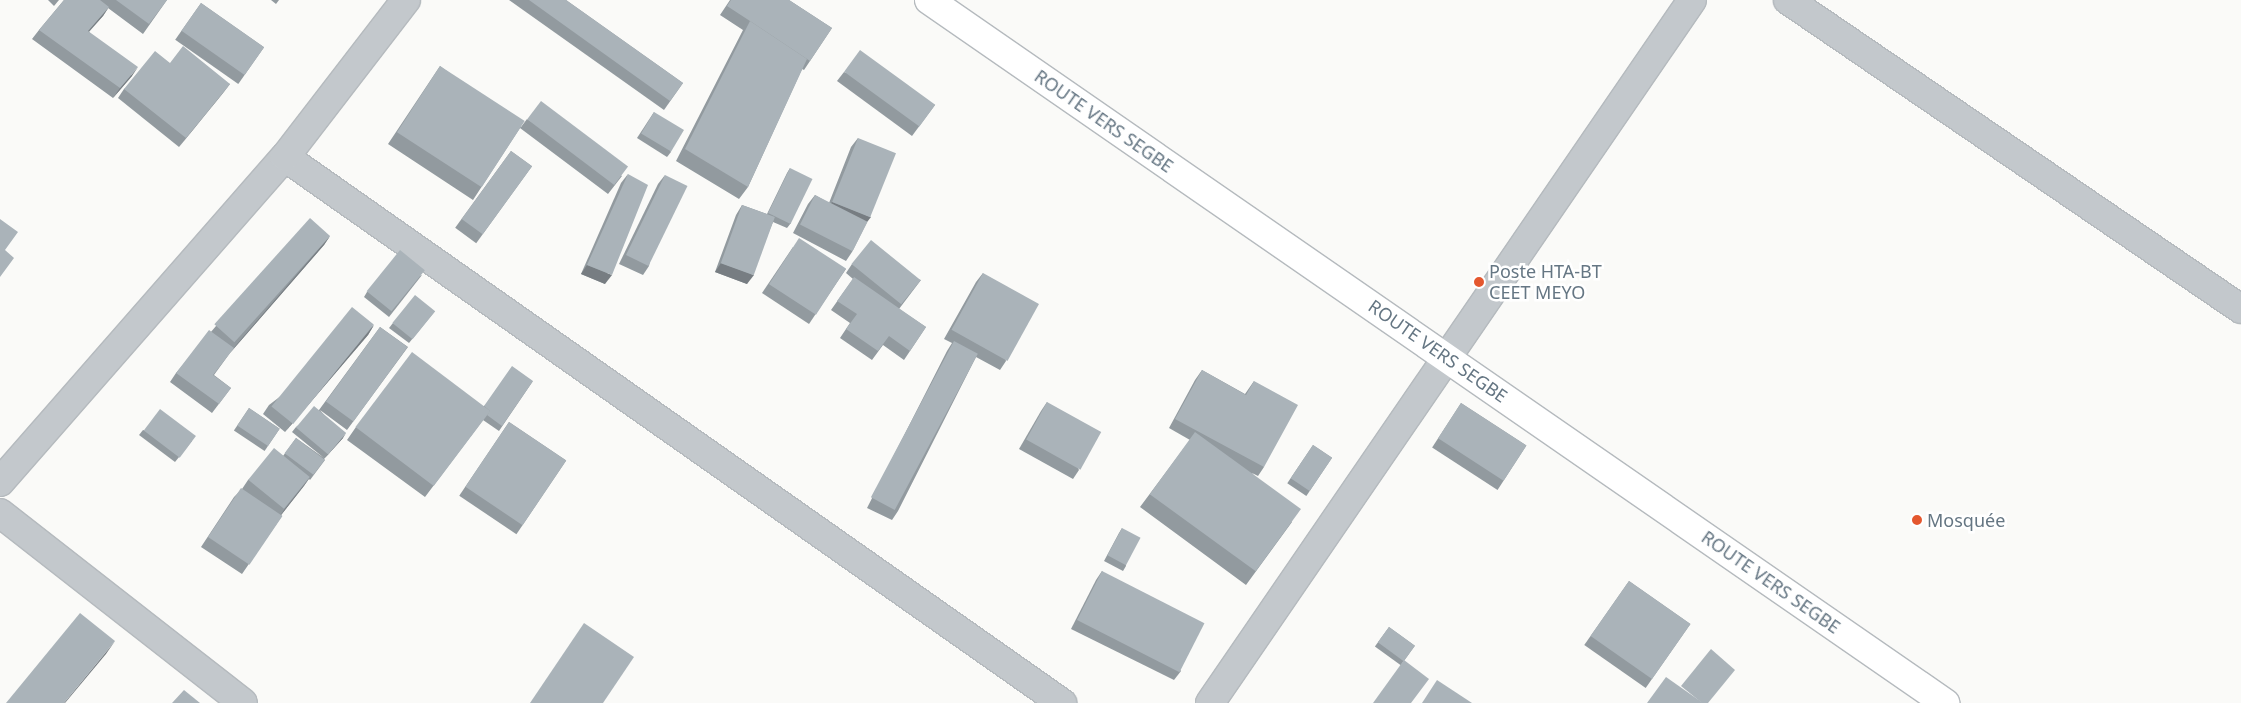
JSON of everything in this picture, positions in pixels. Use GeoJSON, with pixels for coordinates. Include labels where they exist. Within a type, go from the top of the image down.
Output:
{"type":"FeatureCollection","features":[{"type":"Feature","properties":{"kind":"main road","name":"ROUTE VERS SEGBE"},"geometry":{"type":"LineString","coordinates":[[929,0],[1945,703]]}},
{"type":"Feature","properties":{"kind":"street"},"geometry":{"type":"LineString","coordinates":[[0,482],[285,157],[406,0]]}},
{"type":"Feature","properties":{"kind":"street"},"geometry":{"type":"LineString","coordinates":[[1210,703],[1692,0]]}},
{"type":"Feature","properties":{"kind":"street"},"geometry":{"type":"LineString","coordinates":[[1788,0],[2241,309]]}},
{"type":"Feature","properties":{"kind":"street"},"geometry":{"type":"LineString","coordinates":[[285,157],[1062,703]]}},
{"type":"Feature","properties":{"kind":"street"},"geometry":{"type":"LineString","coordinates":[[0,513],[243,703]]}},
{"type":"Feature","properties":{"kind":"building"},"geometry":{"type":"Polygon","coordinates":[[[64,0],[100,0],[109,7],[88,31],[138,67],[120,88],[39,30],[64,0]]]}},
{"type":"Feature","properties":{"kind":"building"},"geometry":{"type":"Polygon","coordinates":[[[116,0],[167,0],[149,24],[116,0]]]}},
{"type":"Feature","properties":{"kind":"building"},"geometry":{"type":"Polygon","coordinates":[[[529,0],[566,0],[683,83],[670,101],[529,0]]]}},
{"type":"Feature","properties":{"kind":"building"},"geometry":{"type":"Polygon","coordinates":[[[731,0],[789,0],[832,28],[810,61],[727,6],[731,0]]]}},
{"type":"Feature","properties":{"kind":"building"},"geometry":{"type":"Polygon","coordinates":[[[201,3],[264,47],[245,75],[181,31],[201,3]]]}},
{"type":"Feature","properties":{"kind":"building"},"geometry":{"type":"Polygon","coordinates":[[[750,21],[807,59],[748,187],[685,149],[750,21]]]}},
{"type":"Feature","properties":{"kind":"building"},"geometry":{"type":"Polygon","coordinates":[[[183,46],[230,84],[186,138],[124,89],[155,51],[170,63],[183,46]]]}},
{"type":"Feature","properties":{"kind":"building"},"geometry":{"type":"Polygon","coordinates":[[[860,50],[935,105],[919,127],[844,72],[860,50]]]}},
{"type":"Feature","properties":{"kind":"building"},"geometry":{"type":"Polygon","coordinates":[[[440,66],[525,121],[482,187],[397,132],[440,66]]]}},
{"type":"Feature","properties":{"kind":"building"},"geometry":{"type":"Polygon","coordinates":[[[541,101],[628,167],[614,185],[527,119],[541,101]]]}},
{"type":"Feature","properties":{"kind":"building"},"geometry":{"type":"Polygon","coordinates":[[[654,112],[684,130],[671,151],[641,133],[654,112]]]}},
{"type":"Feature","properties":{"kind":"building"},"geometry":{"type":"Polygon","coordinates":[[[858,138],[896,153],[870,217],[832,202],[858,138]]]}},
{"type":"Feature","properties":{"kind":"building"},"geometry":{"type":"Polygon","coordinates":[[[511,151],[532,166],[483,234],[462,219],[511,151]]]}},
{"type":"Feature","properties":{"kind":"building"},"geometry":{"type":"Polygon","coordinates":[[[790,168],[812,179],[791,224],[768,213],[790,168]]]}},
{"type":"Feature","properties":{"kind":"building"},"geometry":{"type":"Polygon","coordinates":[[[628,174],[648,185],[612,275],[587,265],[628,174]]]}},
{"type":"Feature","properties":{"kind":"building"},"geometry":{"type":"Polygon","coordinates":[[[665,175],[687,186],[648,266],[626,255],[665,175]]]}},
{"type":"Feature","properties":{"kind":"building"},"geometry":{"type":"Polygon","coordinates":[[[815,195],[868,222],[853,251],[800,224],[815,195]]]}},
{"type":"Feature","properties":{"kind":"building"},"geometry":{"type":"Polygon","coordinates":[[[742,205],[775,217],[754,275],[721,263],[742,205]]]}},
{"type":"Feature","properties":{"kind":"building"},"geometry":{"type":"Polygon","coordinates":[[[310,218],[330,236],[234,342],[214,324],[310,218]]]}},
{"type":"Feature","properties":{"kind":"building"},"geometry":{"type":"Polygon","coordinates":[[[0,219],[18,232],[5,250],[14,258],[0,277],[0,219]]]}},
{"type":"Feature","properties":{"kind":"building"},"geometry":{"type":"Polygon","coordinates":[[[799,238],[846,268],[816,315],[769,284],[799,238]]]}},
{"type":"Feature","properties":{"kind":"building"},"geometry":{"type":"Polygon","coordinates":[[[871,240],[921,280],[901,304],[851,264],[871,240]]]}},
{"type":"Feature","properties":{"kind":"building"},"geometry":{"type":"Polygon","coordinates":[[[400,250],[425,270],[392,311],[367,291],[400,250]]]}},
{"type":"Feature","properties":{"kind":"building"},"geometry":{"type":"Polygon","coordinates":[[[983,273],[1039,304],[1007,361],[951,330],[983,273]]]}},
{"type":"Feature","properties":{"kind":"building"},"geometry":{"type":"Polygon","coordinates":[[[854,277],[926,327],[910,351],[889,336],[878,351],[846,329],[857,314],[837,301],[854,277]]]}},
{"type":"Feature","properties":{"kind":"building"},"geometry":{"type":"Polygon","coordinates":[[[415,295],[435,311],[413,339],[392,323],[415,295]]]}},
{"type":"Feature","properties":{"kind":"building"},"geometry":{"type":"Polygon","coordinates":[[[352,307],[374,325],[293,424],[271,406],[352,307]]]}},
{"type":"Feature","properties":{"kind":"building"},"geometry":{"type":"Polygon","coordinates":[[[380,327],[408,347],[353,421],[326,401],[380,327]]]}},
{"type":"Feature","properties":{"kind":"building"},"geometry":{"type":"Polygon","coordinates":[[[209,330],[234,348],[213,375],[231,388],[219,404],[176,373],[209,330]]]}},
{"type":"Feature","properties":{"kind":"building"},"geometry":{"type":"Polygon","coordinates":[[[954,341],[978,354],[895,510],[871,497],[954,341]]]}},
{"type":"Feature","properties":{"kind":"building"},"geometry":{"type":"Polygon","coordinates":[[[412,352],[490,411],[434,486],[355,427],[412,352]]]}},
{"type":"Feature","properties":{"kind":"building"},"geometry":{"type":"Polygon","coordinates":[[[512,366],[533,381],[502,426],[487,415],[490,411],[484,406],[512,366]]]}},
{"type":"Feature","properties":{"kind":"building"},"geometry":{"type":"Polygon","coordinates":[[[1202,370],[1246,395],[1254,381],[1298,405],[1264,467],[1175,419],[1202,370]]]}},
{"type":"Feature","properties":{"kind":"building"},"geometry":{"type":"Polygon","coordinates":[[[1047,402],[1101,432],[1080,470],[1026,440],[1047,402]]]}},
{"type":"Feature","properties":{"kind":"building"},"geometry":{"type":"Polygon","coordinates":[[[1461,403],[1526,445],[1504,481],[1438,438],[1461,403]]]}},
{"type":"Feature","properties":{"kind":"building"},"geometry":{"type":"Polygon","coordinates":[[[314,406],[346,433],[328,454],[296,427],[314,406]]]}},
{"type":"Feature","properties":{"kind":"building"},"geometry":{"type":"Polygon","coordinates":[[[249,408],[280,429],[268,446],[237,425],[249,408]]]}},
{"type":"Feature","properties":{"kind":"building"},"geometry":{"type":"Polygon","coordinates":[[[160,409],[196,436],[180,458],[144,431],[160,409]]]}},
{"type":"Feature","properties":{"kind":"building"},"geometry":{"type":"Polygon","coordinates":[[[509,422],[566,461],[523,525],[465,487],[509,422]]]}},
{"type":"Feature","properties":{"kind":"building"},"geometry":{"type":"Polygon","coordinates":[[[1195,432],[1301,509],[1256,571],[1150,494],[1195,432]]]}},
{"type":"Feature","properties":{"kind":"building"},"geometry":{"type":"Polygon","coordinates":[[[296,438],[325,460],[313,475],[285,453],[296,438]]]}},
{"type":"Feature","properties":{"kind":"building"},"geometry":{"type":"Polygon","coordinates":[[[1313,445],[1332,458],[1310,491],[1291,478],[1313,445]]]}},
{"type":"Feature","properties":{"kind":"building"},"geometry":{"type":"Polygon","coordinates":[[[274,448],[310,477],[284,509],[248,480],[274,448]]]}},
{"type":"Feature","properties":{"kind":"building"},"geometry":{"type":"Polygon","coordinates":[[[241,488],[282,516],[249,565],[208,537],[241,488]]]}},
{"type":"Feature","properties":{"kind":"building"},"geometry":{"type":"Polygon","coordinates":[[[1122,528],[1141,538],[1126,565],[1107,555],[1122,528]]]}},
{"type":"Feature","properties":{"kind":"building"},"geometry":{"type":"Polygon","coordinates":[[[1102,571],[1204,623],[1179,672],[1077,620],[1102,571]]]}},
{"type":"Feature","properties":{"kind":"building"},"geometry":{"type":"Polygon","coordinates":[[[1629,581],[1690,624],[1652,679],[1591,636],[1629,581]]]}},
{"type":"Feature","properties":{"kind":"building"},"geometry":{"type":"Polygon","coordinates":[[[80,613],[115,641],[64,703],[6,703],[80,613]]]}},
{"type":"Feature","properties":{"kind":"building"},"geometry":{"type":"Polygon","coordinates":[[[584,623],[634,657],[603,703],[530,703],[584,623]]]}},
{"type":"Feature","properties":{"kind":"building"},"geometry":{"type":"Polygon","coordinates":[[[1389,627],[1415,646],[1404,661],[1378,642],[1389,627]]]}},
{"type":"Feature","properties":{"kind":"building"},"geometry":{"type":"Polygon","coordinates":[[[1711,649],[1735,670],[1708,703],[1702,703],[1681,686],[1711,649]]]}},
{"type":"Feature","properties":{"kind":"building"},"geometry":{"type":"Polygon","coordinates":[[[1404,660],[1429,679],[1411,703],[1373,703],[1404,660]]]}},
{"type":"Feature","properties":{"kind":"building"},"geometry":{"type":"Polygon","coordinates":[[[1666,677],[1703,703],[1647,703],[1666,677]]]}},
{"type":"Feature","properties":{"kind":"building"},"geometry":{"type":"Polygon","coordinates":[[[1437,680],[1472,703],[1422,703],[1437,680]]]}},
{"type":"Feature","properties":{"kind":"building"},"geometry":{"type":"Polygon","coordinates":[[[184,690],[200,703],[172,703],[184,690]]]}},
{"type":"Feature","properties":{"kind":"place","name":"Poste HTA-BT CEET MEYO"},"geometry":{"type":"Point","coordinates":[1479,282]}},
{"type":"Feature","properties":{"kind":"place","name":"Mosquée"},"geometry":{"type":"Point","coordinates":[1917,520]}}]}
